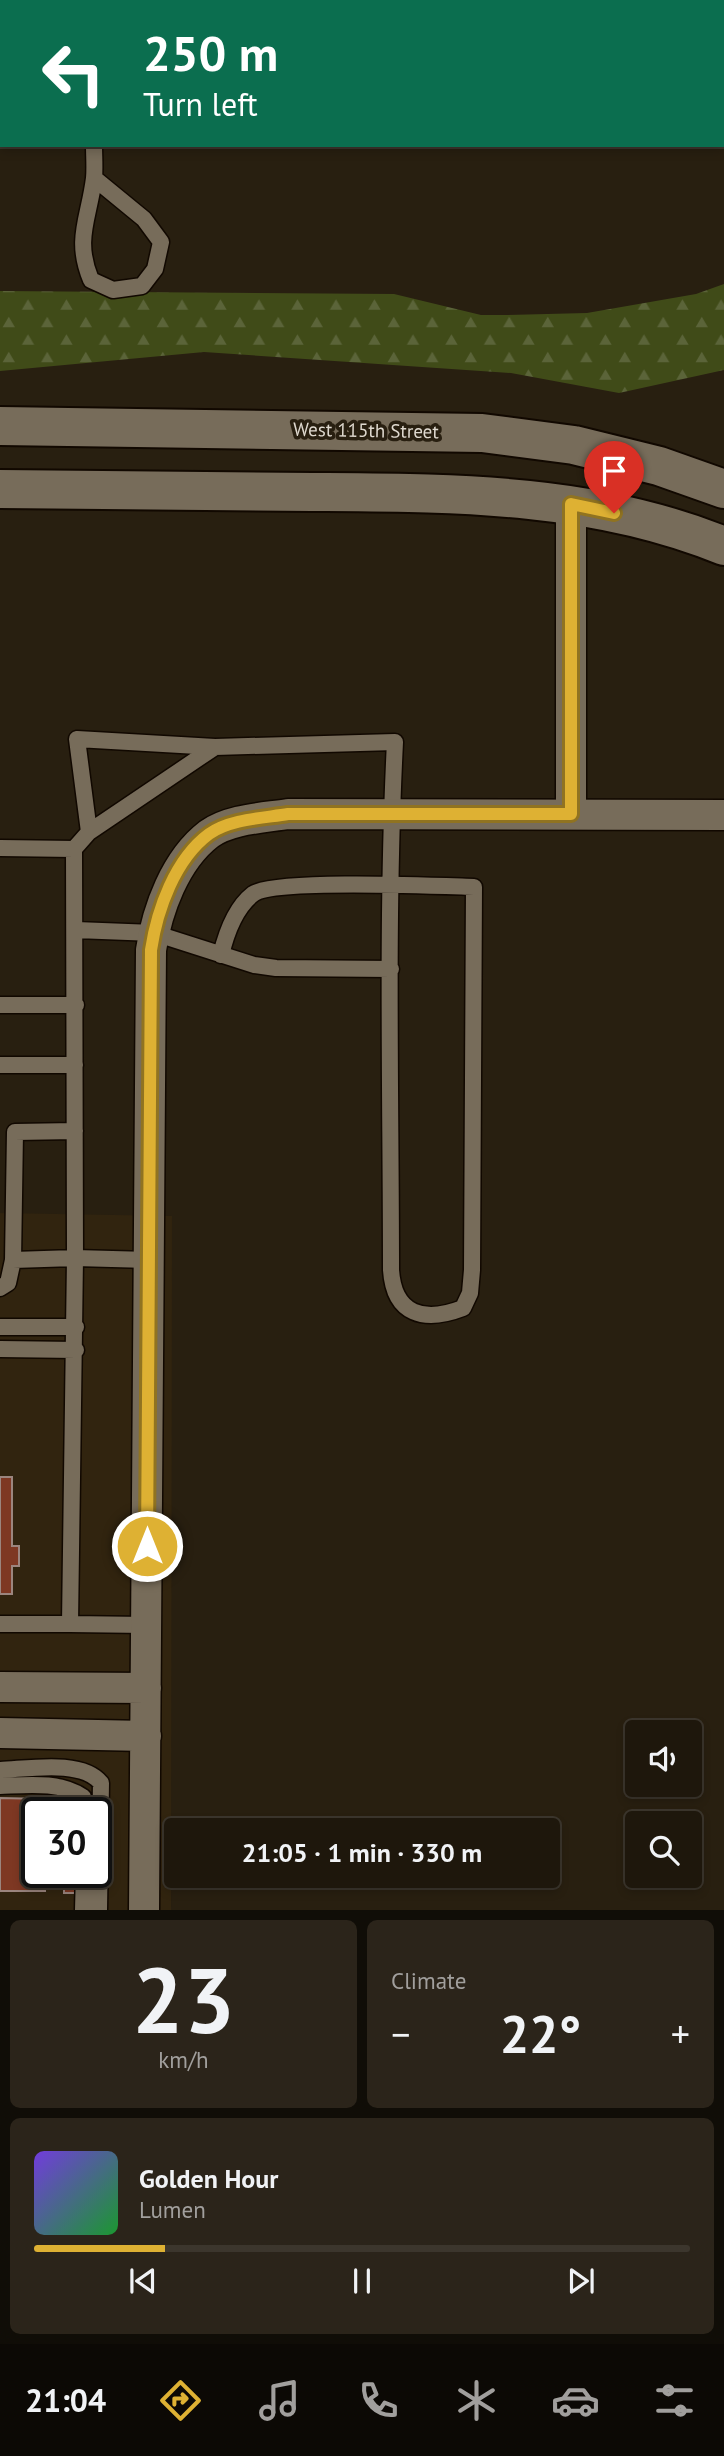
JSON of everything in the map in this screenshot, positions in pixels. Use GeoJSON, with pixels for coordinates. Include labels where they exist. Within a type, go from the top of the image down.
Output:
{"type":"FeatureCollection","features":[{"type":"Feature","properties":{"kind":"street","name":"West 115th Street"},"geometry":{"type":"LineString","coordinates":[[0,426],[482,433],[573,445],[659,466],[724,489]]}},
{"type":"Feature","properties":{"kind":"street"},"geometry":{"type":"LineString","coordinates":[[0,489],[457,493],[547,499],[635,517],[724,545]]}},
{"type":"Feature","properties":{"kind":"street"},"geometry":{"type":"LineString","coordinates":[[571,504],[571,814]]}},
{"type":"Feature","properties":{"kind":"street"},"geometry":{"type":"LineString","coordinates":[[144,1910],[154,933],[164,900],[184,861],[210,834],[243,821],[288,814],[724,815]]}},
{"type":"Feature","properties":{"kind":"street"},"geometry":{"type":"LineString","coordinates":[[0,1686],[146,1688]]}},
{"type":"Feature","properties":{"kind":"street"},"geometry":{"type":"LineString","coordinates":[[0,1733],[146,1736]]}},
{"type":"Feature","properties":{"kind":"lane"},"geometry":{"type":"LineString","coordinates":[[94,147],[94,178],[82,229],[83,260],[91,280],[113,290],[142,286],[155,269],[160,242],[144,219],[94,178]]}},
{"type":"Feature","properties":{"kind":"lane"},"geometry":{"type":"LineString","coordinates":[[89,832],[77,739],[215,747],[395,742],[391,814],[391,886],[391,968],[392,1290],[403,1307],[421,1314],[446,1314],[463,1308],[470,1293],[472,1270],[474,887],[391,886],[274,886],[254,893],[237,913],[225,938],[221,955]]}},
{"type":"Feature","properties":{"kind":"lane"},"geometry":{"type":"LineString","coordinates":[[70,1624],[76,1350],[74,849],[89,832],[215,747]]}},
{"type":"Feature","properties":{"kind":"lane"},"geometry":{"type":"LineString","coordinates":[[0,848],[74,849]]}},
{"type":"Feature","properties":{"kind":"lane"},"geometry":{"type":"LineString","coordinates":[[76,930],[154,933],[221,955],[276,968],[391,968]]}},
{"type":"Feature","properties":{"kind":"lane"},"geometry":{"type":"LineString","coordinates":[[0,1005],[76,1005]]}},
{"type":"Feature","properties":{"kind":"lane"},"geometry":{"type":"LineString","coordinates":[[0,1065],[75,1065]]}},
{"type":"Feature","properties":{"kind":"lane"},"geometry":{"type":"LineString","coordinates":[[0,1288],[8,1283],[13,1260],[15,1132],[75,1131]]}},
{"type":"Feature","properties":{"kind":"lane"},"geometry":{"type":"LineString","coordinates":[[13,1260],[149,1260]]}},
{"type":"Feature","properties":{"kind":"lane"},"geometry":{"type":"LineString","coordinates":[[0,1327],[76,1327]]}},
{"type":"Feature","properties":{"kind":"lane"},"geometry":{"type":"LineString","coordinates":[[0,1349],[76,1350]]}},
{"type":"Feature","properties":{"kind":"lane"},"geometry":{"type":"LineString","coordinates":[[0,1624],[146,1625]]}},
{"type":"Feature","properties":{"kind":"lane"},"geometry":{"type":"LineString","coordinates":[[0,1770],[71,1769],[96,1776],[101,1783],[99,1910]]}},
{"type":"Feature","properties":{"kind":"lane"},"geometry":{"type":"LineString","coordinates":[[0,1786],[47,1785],[83,1797]]}},
{"type":"Feature","properties":{"kind":"lane"},"geometry":{"type":"LineString","coordinates":[[83,1910],[84,1888]]}},
{"type":"Feature","properties":{"kind":"shaded area"},"geometry":{"type":"Polygon","coordinates":[[[0,1213],[172,1216],[171,1818],[164,1818],[164,1888],[171,1888],[171,1910],[0,1910],[0,1213]]]}},
{"type":"Feature","properties":{"kind":"green space"},"geometry":{"type":"Polygon","coordinates":[[[724,284],[724,370],[619,393],[511,373],[204,352],[0,371],[0,291],[394,294],[481,315],[505,315],[587,313],[696,294],[724,284]]]}},
{"type":"Feature","properties":{"kind":"building"},"geometry":{"type":"Polygon","coordinates":[[[0,1477],[12,1477],[12,1546],[19,1546],[19,1566],[12,1566],[12,1594],[0,1594],[0,1477]]]}},
{"type":"Feature","properties":{"kind":"building"},"geometry":{"type":"Polygon","coordinates":[[[0,1798],[21,1798],[21,1888],[45,1888],[45,1891],[0,1891],[0,1798]]]}},
{"type":"Feature","properties":{"kind":"building"},"geometry":{"type":"Polygon","coordinates":[[[64,1888],[101,1888],[102,1893],[64,1893],[64,1888]]]}},
{"type":"Feature","properties":{"kind":"route"},"geometry":{"type":"LineString","coordinates":[[147,1546],[151,950],[164,900],[184,861],[210,834],[243,821],[288,814],[571,814],[571,504],[614,513]]}}]}
